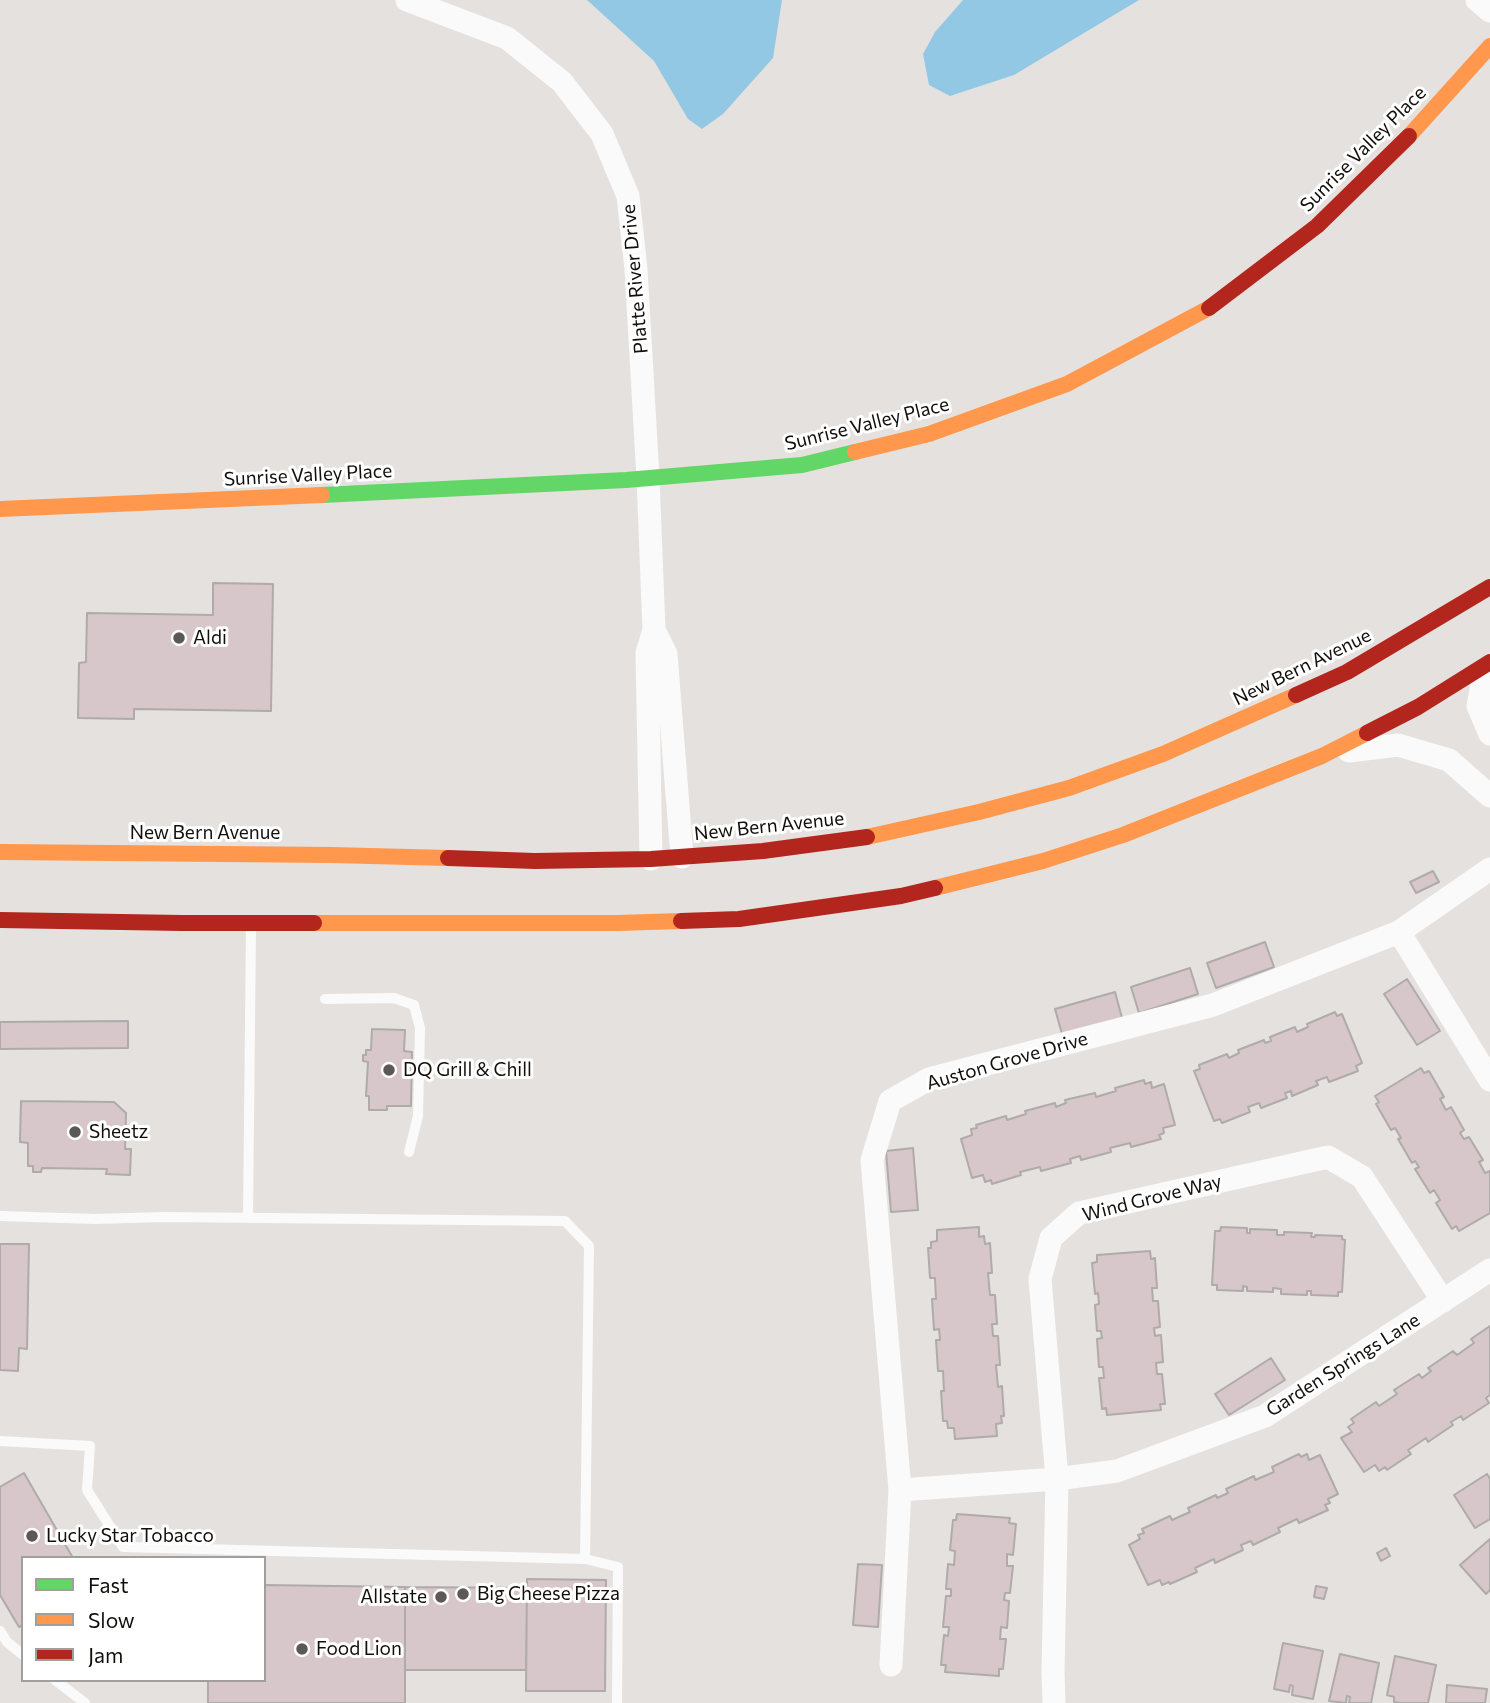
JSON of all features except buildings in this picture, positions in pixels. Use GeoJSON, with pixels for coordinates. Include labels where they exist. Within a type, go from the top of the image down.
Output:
{"type":"FeatureCollection","features":[{"type":"Feature","properties":{"kind":"main road","name":"Sunrise Valley Place"},"geometry":{"type":"LineString","coordinates":[[0,509],[648,478],[802,465],[929,434],[1067,384],[1210,307],[1317,226],[1418,127],[1490,46]]}},
{"type":"Feature","properties":{"kind":"main road","name":"New Bern Avenue"},"geometry":{"type":"LineString","coordinates":[[0,852],[332,855],[535,861],[651,859],[763,851],[872,835],[979,812],[1069,788],[1163,754],[1348,672],[1490,587]]}},
{"type":"Feature","properties":{"kind":"main road"},"geometry":{"type":"LineString","coordinates":[[0,920],[618,923],[739,919],[901,896],[1043,861],[1112,838],[1322,756],[1418,707],[1490,662]]}},
{"type":"Feature","properties":{"kind":"street","name":"Platte River Drive"},"geometry":{"type":"LineString","coordinates":[[407,0],[507,38],[562,82],[602,134],[628,196],[636,269],[654,630],[647,653],[651,859]]}},
{"type":"Feature","properties":{"kind":"street"},"geometry":{"type":"LineString","coordinates":[[1477,0],[1490,12]]}},
{"type":"Feature","properties":{"kind":"street","name":"Platte River Drive"},"geometry":{"type":"LineString","coordinates":[[654,630],[666,654],[682,857]]}},
{"type":"Feature","properties":{"kind":"street"},"geometry":{"type":"LineString","coordinates":[[1490,673],[1482,684],[1478,706],[1490,734]]}},
{"type":"Feature","properties":{"kind":"street"},"geometry":{"type":"LineString","coordinates":[[1322,756],[1398,745],[1449,760],[1490,796]]}},
{"type":"Feature","properties":{"kind":"street","name":"Auston Grove Drive"},"geometry":{"type":"LineString","coordinates":[[891,1665],[900,1490],[872,1160],[890,1101],[929,1079],[1213,1005],[1399,932],[1490,869]]}},
{"type":"Feature","properties":{"kind":"street"},"geometry":{"type":"LineString","coordinates":[[1399,932],[1490,1080]]}},
{"type":"Feature","properties":{"kind":"street","name":"Wind Grove Way"},"geometry":{"type":"LineString","coordinates":[[1054,1703],[1057,1479],[1040,1279],[1051,1238],[1079,1213],[1328,1157],[1362,1177],[1443,1301]]}},
{"type":"Feature","properties":{"kind":"street","name":"Garden Springs Lane"},"geometry":{"type":"LineString","coordinates":[[900,1490],[1057,1479],[1117,1471],[1265,1416],[1490,1269]]}},
{"type":"Feature","properties":{"kind":"lane"},"geometry":{"type":"LineString","coordinates":[[247,1218],[251,923]]}},
{"type":"Feature","properties":{"kind":"lane"},"geometry":{"type":"LineString","coordinates":[[325,999],[394,998],[414,1005],[420,1028],[418,1116],[409,1152]]}},
{"type":"Feature","properties":{"kind":"lane"},"geometry":{"type":"LineString","coordinates":[[0,1216],[95,1219],[164,1217],[565,1221],[589,1246],[585,1559]]}},
{"type":"Feature","properties":{"kind":"lane"},"geometry":{"type":"LineString","coordinates":[[0,1441],[90,1446],[87,1490],[123,1547],[585,1559],[618,1567],[617,1703]]}},
{"type":"Feature","properties":{"kind":"lane"},"geometry":{"type":"LineString","coordinates":[[0,1631],[7,1643],[21,1654]]}},
{"type":"Feature","properties":{"kind":"lane"},"geometry":{"type":"LineString","coordinates":[[58,1682],[85,1703]]}},
{"type":"Feature","properties":{"kind":"water"},"geometry":{"type":"Polygon","coordinates":[[[587,0],[782,0],[773,58],[723,114],[702,129],[688,119],[654,61],[587,0]]]}},
{"type":"Feature","properties":{"kind":"water"},"geometry":{"type":"Polygon","coordinates":[[[963,0],[1139,0],[1014,75],[950,96],[929,85],[923,54],[935,32],[963,0]]]}},
{"type":"Feature","properties":{"kind":"traffic: fast"},"geometry":{"type":"LineString","coordinates":[[322,495],[626,480],[802,465],[855,452]]}},
{"type":"Feature","properties":{"kind":"traffic: slow"},"geometry":{"type":"LineString","coordinates":[[1409,136],[1490,46]]}},
{"type":"Feature","properties":{"kind":"traffic: slow"},"geometry":{"type":"LineString","coordinates":[[855,452],[929,434],[1067,384],[1209,308]]}},
{"type":"Feature","properties":{"kind":"traffic: slow"},"geometry":{"type":"LineString","coordinates":[[0,509],[322,495]]}},
{"type":"Feature","properties":{"kind":"traffic: slow"},"geometry":{"type":"LineString","coordinates":[[867,837],[979,812],[1069,788],[1163,754],[1296,695]]}},
{"type":"Feature","properties":{"kind":"traffic: slow"},"geometry":{"type":"LineString","coordinates":[[935,888],[1043,861],[1123,835],[1322,756],[1367,733]]}},
{"type":"Feature","properties":{"kind":"traffic: slow"},"geometry":{"type":"LineString","coordinates":[[0,852],[448,858]]}},
{"type":"Feature","properties":{"kind":"traffic: slow"},"geometry":{"type":"LineString","coordinates":[[314,923],[681,921]]}},
{"type":"Feature","properties":{"kind":"traffic: jam"},"geometry":{"type":"LineString","coordinates":[[1209,308],[1317,226],[1409,136]]}},
{"type":"Feature","properties":{"kind":"traffic: jam"},"geometry":{"type":"LineString","coordinates":[[1296,695],[1347,672],[1490,587]]}},
{"type":"Feature","properties":{"kind":"traffic: jam"},"geometry":{"type":"LineString","coordinates":[[1367,733],[1418,707],[1490,662]]}},
{"type":"Feature","properties":{"kind":"traffic: jam"},"geometry":{"type":"LineString","coordinates":[[448,858],[535,861],[651,859],[763,851],[867,837]]}},
{"type":"Feature","properties":{"kind":"traffic: jam"},"geometry":{"type":"LineString","coordinates":[[681,921],[739,919],[901,896],[935,888]]}},
{"type":"Feature","properties":{"kind":"traffic: jam"},"geometry":{"type":"LineString","coordinates":[[0,920],[314,923]]}},
{"type":"Feature","properties":{"kind":"place","name":"Aldi"},"geometry":{"type":"Point","coordinates":[179,638]}},
{"type":"Feature","properties":{"kind":"place","name":"DQ Grill & Chill"},"geometry":{"type":"Point","coordinates":[389,1070]}},
{"type":"Feature","properties":{"kind":"place","name":"Sheetz"},"geometry":{"type":"Point","coordinates":[75,1132]}},
{"type":"Feature","properties":{"kind":"place","name":"Lucky Star Tobacco"},"geometry":{"type":"Point","coordinates":[32,1536]}},
{"type":"Feature","properties":{"kind":"place","name":"Big Cheese Pizza"},"geometry":{"type":"Point","coordinates":[463,1594]}},
{"type":"Feature","properties":{"kind":"place","name":"Allstate"},"geometry":{"type":"Point","coordinates":[441,1597]}},
{"type":"Feature","properties":{"kind":"place","name":"Food Lion"},"geometry":{"type":"Point","coordinates":[302,1649]}}]}
